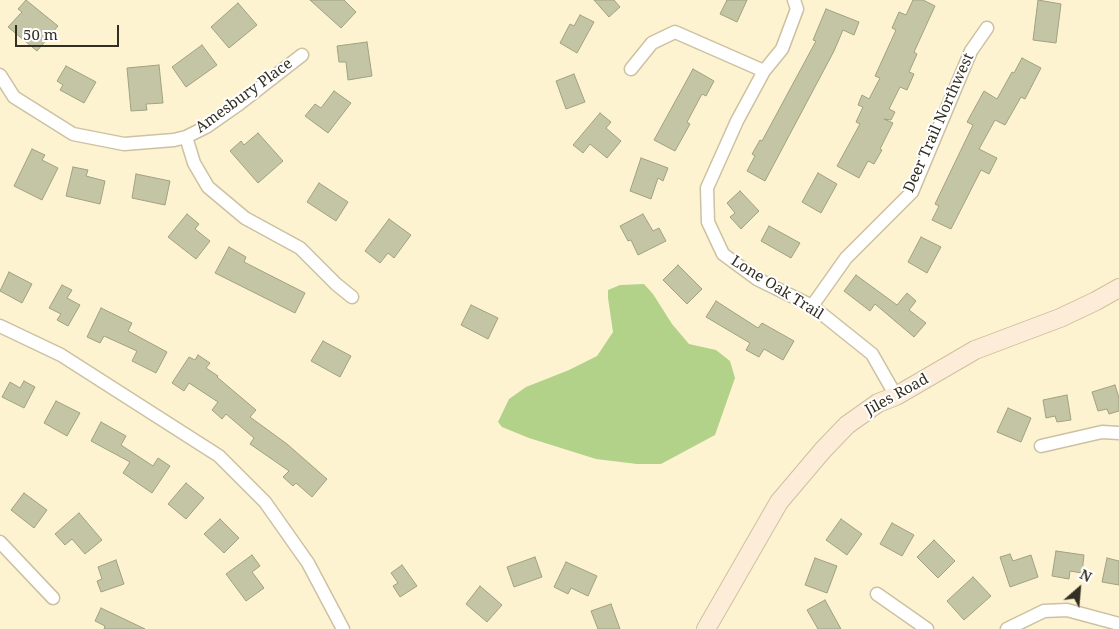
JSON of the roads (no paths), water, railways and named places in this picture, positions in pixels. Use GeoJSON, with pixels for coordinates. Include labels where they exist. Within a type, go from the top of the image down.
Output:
{"type":"FeatureCollection","features":[{"type":"Feature","properties":{"kind":"street","name":"Lone Oak Trail"},"geometry":{"type":"LineString","coordinates":[[794,0],[797,10],[782,49],[764,71],[737,121],[708,188],[708,222],[723,254],[757,279],[812,306],[872,354],[896,396]]}},
{"type":"Feature","properties":{"kind":"street","name":"Deer Trail Northwest"},"geometry":{"type":"LineString","coordinates":[[812,306],[846,258],[912,192],[971,51],[987,28]]}},
{"type":"Feature","properties":{"kind":"street"},"geometry":{"type":"LineString","coordinates":[[631,69],[652,43],[675,32],[764,71]]}},
{"type":"Feature","properties":{"kind":"street","name":"Amesbury Place"},"geometry":{"type":"LineString","coordinates":[[0,75],[14,97],[73,134],[124,144],[174,140],[206,128],[302,55]]}},
{"type":"Feature","properties":{"kind":"street"},"geometry":{"type":"LineString","coordinates":[[186,137],[194,163],[208,187],[245,218],[300,248],[336,284],[352,296]]}},
{"type":"Feature","properties":{"kind":"street","name":"Jiles Road"},"geometry":{"type":"LineString","coordinates":[[706,629],[779,502],[822,450],[847,425],[878,402],[896,396],[975,350],[1060,318],[1119,288]]}},
{"type":"Feature","properties":{"kind":"street"},"geometry":{"type":"LineString","coordinates":[[0,326],[62,355],[218,456],[271,510],[308,563],[343,629]]}},
{"type":"Feature","properties":{"kind":"street"},"geometry":{"type":"LineString","coordinates":[[1041,446],[1102,432],[1119,433]]}},
{"type":"Feature","properties":{"kind":"street"},"geometry":{"type":"LineString","coordinates":[[0,542],[53,598]]}},
{"type":"Feature","properties":{"kind":"street"},"geometry":{"type":"LineString","coordinates":[[877,594],[927,629]]}},
{"type":"Feature","properties":{"kind":"street"},"geometry":{"type":"LineString","coordinates":[[1007,629],[1044,611],[1059,610],[1083,613],[1119,624]]}}]}
